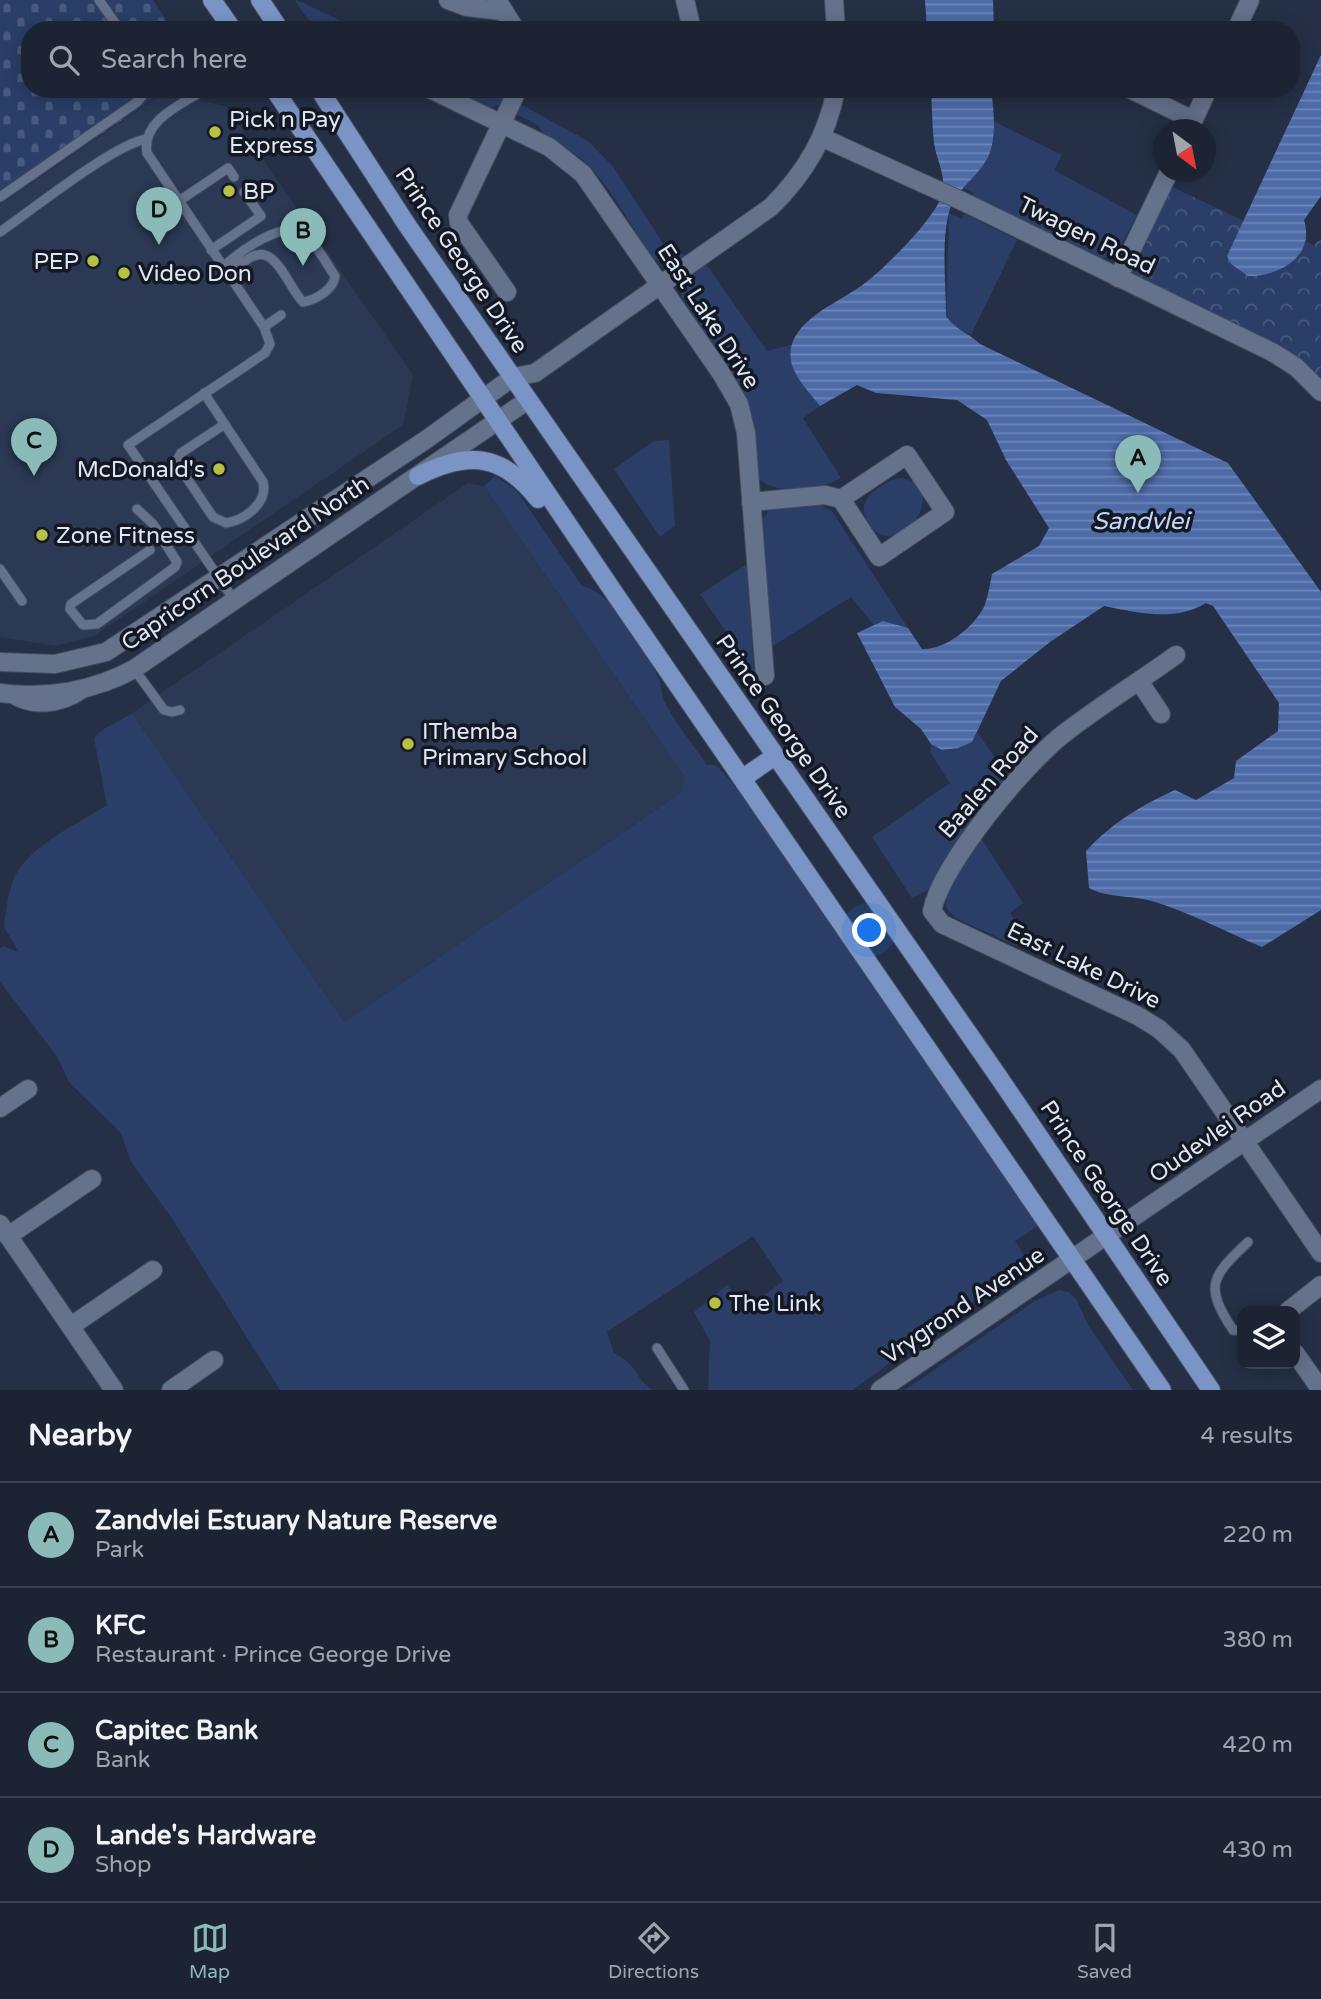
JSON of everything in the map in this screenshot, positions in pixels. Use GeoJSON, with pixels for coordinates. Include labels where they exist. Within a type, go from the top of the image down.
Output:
{"type":"FeatureCollection","features":[{"type":"Feature","properties":{"kind":"main road"},"geometry":{"type":"LineString","coordinates":[[212,0],[227,21]]}},
{"type":"Feature","properties":{"kind":"main road"},"geometry":{"type":"LineString","coordinates":[[260,0],[274,21]]}},
{"type":"Feature","properties":{"kind":"main road"},"geometry":{"type":"LineString","coordinates":[[280,98],[612,591],[1162,1390]]}},
{"type":"Feature","properties":{"kind":"main road","name":"Prince George Drive"},"geometry":{"type":"LineString","coordinates":[[325,98],[528,400],[1211,1390]]}},
{"type":"Feature","properties":{"kind":"main road"},"geometry":{"type":"LineString","coordinates":[[418,476],[446,462],[467,459],[492,462],[510,470],[530,488],[612,591]]}},
{"type":"Feature","properties":{"kind":"main road"},"geometry":{"type":"LineString","coordinates":[[743,778],[775,756]]}},
{"type":"Feature","properties":{"kind":"street"},"geometry":{"type":"LineString","coordinates":[[449,0],[467,6],[500,6],[510,21]]}},
{"type":"Feature","properties":{"kind":"street"},"geometry":{"type":"LineString","coordinates":[[685,0],[690,21]]}},
{"type":"Feature","properties":{"kind":"street"},"geometry":{"type":"LineString","coordinates":[[834,0],[835,21]]}},
{"type":"Feature","properties":{"kind":"street"},"geometry":{"type":"LineString","coordinates":[[1240,21],[1250,0]]}},
{"type":"Feature","properties":{"kind":"street","name":"East Lake Drive"},"geometry":{"type":"LineString","coordinates":[[449,98],[549,147],[583,174],[722,373],[739,404],[746,433],[765,676]]}},
{"type":"Feature","properties":{"kind":"street"},"geometry":{"type":"LineString","coordinates":[[507,292],[459,223],[458,215],[512,98]]}},
{"type":"Feature","properties":{"kind":"street"},"geometry":{"type":"LineString","coordinates":[[513,377],[535,373],[771,207],[797,181],[822,138],[833,98]]}},
{"type":"Feature","properties":{"kind":"street"},"geometry":{"type":"LineString","coordinates":[[1145,98],[1181,119]]}},
{"type":"Feature","properties":{"kind":"street"},"geometry":{"type":"LineString","coordinates":[[1194,119],[1204,98]]}},
{"type":"Feature","properties":{"kind":"street","name":"Twagen Road"},"geometry":{"type":"LineString","coordinates":[[822,138],[964,202],[1272,352],[1296,367],[1321,392]]}},
{"type":"Feature","properties":{"kind":"street"},"geometry":{"type":"LineString","coordinates":[[1118,278],[1164,182]]}},
{"type":"Feature","properties":{"kind":"street"},"geometry":{"type":"LineString","coordinates":[[528,400],[535,373]]}},
{"type":"Feature","properties":{"kind":"street","name":"Capricorn Boulevard North"},"geometry":{"type":"LineString","coordinates":[[0,662],[37,665],[92,657],[116,646],[513,377]]}},
{"type":"Feature","properties":{"kind":"street","name":"Capricorn Boulevard North"},"geometry":{"type":"LineString","coordinates":[[3,693],[54,694],[93,687],[134,668],[528,400]]}},
{"type":"Feature","properties":{"kind":"street"},"geometry":{"type":"LineString","coordinates":[[751,502],[825,495],[841,499],[879,556],[945,512],[907,455],[841,499]]}},
{"type":"Feature","properties":{"kind":"street","name":"Baalen Road"},"geometry":{"type":"LineString","coordinates":[[932,911],[952,864],[965,844],[1049,746],[1176,655]]}},
{"type":"Feature","properties":{"kind":"street"},"geometry":{"type":"LineString","coordinates":[[1139,681],[1161,714]]}},
{"type":"Feature","properties":{"kind":"street","name":"East Lake Drive"},"geometry":{"type":"LineString","coordinates":[[932,911],[942,924],[1126,1010],[1159,1029],[1182,1050],[1321,1253]]}},
{"type":"Feature","properties":{"kind":"street"},"geometry":{"type":"LineString","coordinates":[[0,1108],[28,1089]]}},
{"type":"Feature","properties":{"kind":"street","name":"Oudevlei Road"},"geometry":{"type":"LineString","coordinates":[[1074,1260],[1321,1089]]}},
{"type":"Feature","properties":{"kind":"street"},"geometry":{"type":"LineString","coordinates":[[92,1179],[4,1230],[114,1390]]}},
{"type":"Feature","properties":{"kind":"street","name":"Vrygrond Avenue"},"geometry":{"type":"LineString","coordinates":[[885,1389],[1074,1260]]}},
{"type":"Feature","properties":{"kind":"street"},"geometry":{"type":"LineString","coordinates":[[71,1326],[153,1270]]}},
{"type":"Feature","properties":{"kind":"street"},"geometry":{"type":"LineString","coordinates":[[1294,1306],[1321,1285]]}},
{"type":"Feature","properties":{"kind":"street"},"geometry":{"type":"LineString","coordinates":[[171,1390],[214,1360]]}},
{"type":"Feature","properties":{"kind":"street"},"geometry":{"type":"LineString","coordinates":[[1300,1360],[1321,1390]]}},
{"type":"Feature","properties":{"kind":"lane"},"geometry":{"type":"LineString","coordinates":[[99,0],[114,21]]}},
{"type":"Feature","properties":{"kind":"lane"},"geometry":{"type":"LineString","coordinates":[[0,197],[140,98]]}},
{"type":"Feature","properties":{"kind":"lane"},"geometry":{"type":"LineString","coordinates":[[192,98],[158,121],[146,139],[147,153],[264,327],[270,340],[265,353],[128,445],[234,600]]}},
{"type":"Feature","properties":{"kind":"lane"},"geometry":{"type":"LineString","coordinates":[[0,232],[106,159],[136,141],[146,139]]}},
{"type":"Feature","properties":{"kind":"lane"},"geometry":{"type":"LineString","coordinates":[[179,201],[228,168],[234,177]]}},
{"type":"Feature","properties":{"kind":"lane"},"geometry":{"type":"LineString","coordinates":[[211,250],[261,216],[244,192]]}},
{"type":"Feature","properties":{"kind":"lane"},"geometry":{"type":"LineString","coordinates":[[293,229],[306,235],[335,276],[335,281],[330,288],[303,302],[274,261],[266,256],[255,255],[225,270],[278,231],[293,229]]}},
{"type":"Feature","properties":{"kind":"lane"},"geometry":{"type":"LineString","coordinates":[[264,327],[281,315]]}},
{"type":"Feature","properties":{"kind":"lane"},"geometry":{"type":"LineString","coordinates":[[204,393],[225,424],[265,488],[258,505],[226,523],[214,517],[176,462],[181,453],[225,424]]}},
{"type":"Feature","properties":{"kind":"lane"},"geometry":{"type":"LineString","coordinates":[[137,509],[153,524],[177,562],[171,572],[97,624],[83,625],[70,609],[71,604],[150,550]]}},
{"type":"Feature","properties":{"kind":"lane"},"geometry":{"type":"LineString","coordinates":[[0,569],[22,601]]}},
{"type":"Feature","properties":{"kind":"lane"},"geometry":{"type":"LineString","coordinates":[[134,668],[161,707],[172,712],[180,710]]}},
{"type":"Feature","properties":{"kind":"lane"},"geometry":{"type":"LineString","coordinates":[[1237,1330],[1233,1330],[1217,1306],[1214,1290],[1225,1264],[1248,1242]]}},
{"type":"Feature","properties":{"kind":"lane"},"geometry":{"type":"LineString","coordinates":[[657,1348],[684,1390]]}},
{"type":"Feature","properties":{"kind":"shaded area"},"geometry":{"type":"Polygon","coordinates":[[[156,98],[199,98],[201,101],[226,106],[413,375],[403,425],[94,636],[56,646],[0,637],[0,205],[156,98]]]}},
{"type":"Feature","properties":{"kind":"shaded area","name":"IThemba Primary School"},"geometry":{"type":"Polygon","coordinates":[[[468,483],[484,486],[684,776],[681,793],[344,1022],[132,713],[468,483]]]}},
{"type":"Feature","properties":{"kind":"green space"},"geometry":{"type":"Polygon","coordinates":[[[0,0],[153,0],[167,21],[21,21],[21,98],[154,98],[0,204],[0,0]]]}},
{"type":"Feature","properties":{"kind":"green space"},"geometry":{"type":"Polygon","coordinates":[[[295,0],[342,21],[310,21],[295,0]]]}},
{"type":"Feature","properties":{"kind":"green space"},"geometry":{"type":"Polygon","coordinates":[[[1321,55],[1321,196],[1304,220],[1307,242],[1313,245],[1321,239],[1321,392],[1314,383],[1118,278],[1164,183],[1244,221],[1321,55]]]}},
{"type":"Feature","properties":{"kind":"green space"},"geometry":{"type":"Polygon","coordinates":[[[466,98],[504,98],[500,105],[488,108],[466,98]]]}},
{"type":"Feature","properties":{"kind":"green space"},"geometry":{"type":"Polygon","coordinates":[[[518,103],[588,141],[614,168],[664,245],[687,256],[668,264],[653,259],[613,195],[594,172],[579,157],[546,136],[538,125],[516,114],[518,103]]]}},
{"type":"Feature","properties":{"kind":"green space"},"geometry":{"type":"Polygon","coordinates":[[[993,121],[1062,155],[1054,170],[1137,215],[1116,255],[1101,259],[972,199],[974,193],[963,188],[986,162],[993,121]]]}},
{"type":"Feature","properties":{"kind":"green space"},"geometry":{"type":"Polygon","coordinates":[[[949,213],[962,219],[964,214],[1017,240],[971,335],[951,325],[946,316],[949,213]]]}},
{"type":"Feature","properties":{"kind":"green space"},"geometry":{"type":"Polygon","coordinates":[[[706,264],[767,351],[794,344],[796,370],[820,406],[803,418],[841,478],[811,488],[787,489],[776,488],[759,478],[744,396],[681,295],[684,281],[706,264]]]}},
{"type":"Feature","properties":{"kind":"green space"},"geometry":{"type":"Polygon","coordinates":[[[669,440],[675,526],[660,537],[614,469],[654,441],[669,440]]]}},
{"type":"Feature","properties":{"kind":"green space"},"geometry":{"type":"Polygon","coordinates":[[[495,476],[517,491],[582,586],[606,600],[628,624],[654,667],[664,701],[679,725],[707,765],[716,765],[754,807],[1040,1225],[1015,1241],[1028,1261],[853,1390],[708,1390],[710,1341],[694,1312],[727,1285],[747,1308],[783,1281],[753,1236],[607,1332],[614,1353],[632,1366],[652,1390],[280,1390],[171,1217],[131,1162],[121,1133],[69,1082],[56,1055],[0,982],[0,949],[3,946],[19,952],[4,927],[13,880],[33,853],[107,805],[94,738],[132,713],[344,1022],[681,793],[684,776],[484,486],[495,476]]]}},
{"type":"Feature","properties":{"kind":"green space"},"geometry":{"type":"Polygon","coordinates":[[[897,478],[912,481],[920,489],[923,499],[921,510],[906,530],[894,535],[882,535],[869,523],[864,506],[876,489],[897,478]]]}},
{"type":"Feature","properties":{"kind":"green space"},"geometry":{"type":"Polygon","coordinates":[[[819,504],[832,511],[908,628],[883,621],[874,625],[851,597],[771,647],[763,519],[770,509],[819,504]]]}},
{"type":"Feature","properties":{"kind":"green space"},"geometry":{"type":"Polygon","coordinates":[[[747,564],[754,672],[700,594],[747,564]]]}},
{"type":"Feature","properties":{"kind":"green space"},"geometry":{"type":"Polygon","coordinates":[[[977,732],[1010,779],[962,836],[930,889],[912,898],[872,837],[950,783],[930,752],[931,744],[942,750],[972,742],[977,732]]]}},
{"type":"Feature","properties":{"kind":"green space"},"geometry":{"type":"Polygon","coordinates":[[[981,838],[1023,903],[1010,913],[1024,934],[1023,941],[1016,946],[954,917],[946,907],[947,893],[957,872],[981,838]]]}},
{"type":"Feature","properties":{"kind":"green space"},"geometry":{"type":"Polygon","coordinates":[[[1059,1290],[1069,1292],[1076,1299],[1088,1325],[1133,1390],[905,1390],[1033,1302],[1059,1290]]]}},
{"type":"Feature","properties":{"kind":"water"},"geometry":{"type":"Polygon","coordinates":[[[925,0],[993,0],[994,21],[926,21],[925,0]]]}},
{"type":"Feature","properties":{"kind":"water"},"geometry":{"type":"Polygon","coordinates":[[[1321,55],[1321,196],[1304,220],[1305,244],[1300,254],[1283,268],[1248,276],[1231,264],[1227,256],[1321,55]]]}},
{"type":"Feature","properties":{"kind":"water","name":"Sandvlei"},"geometry":{"type":"Polygon","coordinates":[[[932,98],[992,98],[994,128],[988,156],[980,170],[955,198],[949,212],[944,264],[946,316],[949,320],[980,344],[1228,463],[1321,592],[1321,910],[1262,947],[1166,906],[1089,888],[1086,851],[1106,832],[1138,809],[1175,790],[1196,800],[1234,778],[1236,761],[1278,731],[1279,703],[1213,606],[1206,603],[1182,612],[1156,614],[1104,606],[1050,642],[1001,681],[972,742],[958,748],[942,750],[931,744],[921,729],[895,707],[857,633],[883,621],[908,628],[922,649],[949,642],[966,630],[979,615],[984,607],[992,574],[1039,546],[1049,528],[1006,460],[987,420],[957,400],[876,393],[857,385],[820,406],[799,379],[791,361],[791,347],[805,324],[865,283],[917,233],[934,210],[940,200],[943,178],[934,143],[932,98]]]}},
{"type":"Feature","properties":{"kind":"place","name":"Pick n Pay Express"},"geometry":{"type":"Point","coordinates":[215,132]}},
{"type":"Feature","properties":{"kind":"place","name":"BP"},"geometry":{"type":"Point","coordinates":[229,191]}},
{"type":"Feature","properties":{"kind":"place","name":"Lande's Hardware"},"geometry":{"type":"Point","coordinates":[159,245]}},
{"type":"Feature","properties":{"kind":"place","name":"PEP"},"geometry":{"type":"Point","coordinates":[93,261]}},
{"type":"Feature","properties":{"kind":"place","name":"KFC"},"geometry":{"type":"Point","coordinates":[303,266]}},
{"type":"Feature","properties":{"kind":"place","name":"Video Don"},"geometry":{"type":"Point","coordinates":[124,273]}},
{"type":"Feature","properties":{"kind":"place","name":"McDonald's"},"geometry":{"type":"Point","coordinates":[219,469]}},
{"type":"Feature","properties":{"kind":"place","name":"Capitec Bank"},"geometry":{"type":"Point","coordinates":[34,476]}},
{"type":"Feature","properties":{"kind":"place","name":"Zandvlei Estuary Nature Reserve"},"geometry":{"type":"Point","coordinates":[1138,493]}},
{"type":"Feature","properties":{"kind":"place","name":"Zone Fitness"},"geometry":{"type":"Point","coordinates":[42,535]}},
{"type":"Feature","properties":{"kind":"place","name":"IThemba Primary School"},"geometry":{"type":"Point","coordinates":[408,744]}},
{"type":"Feature","properties":{"kind":"place","name":"The Link"},"geometry":{"type":"Point","coordinates":[715,1303]}}]}
